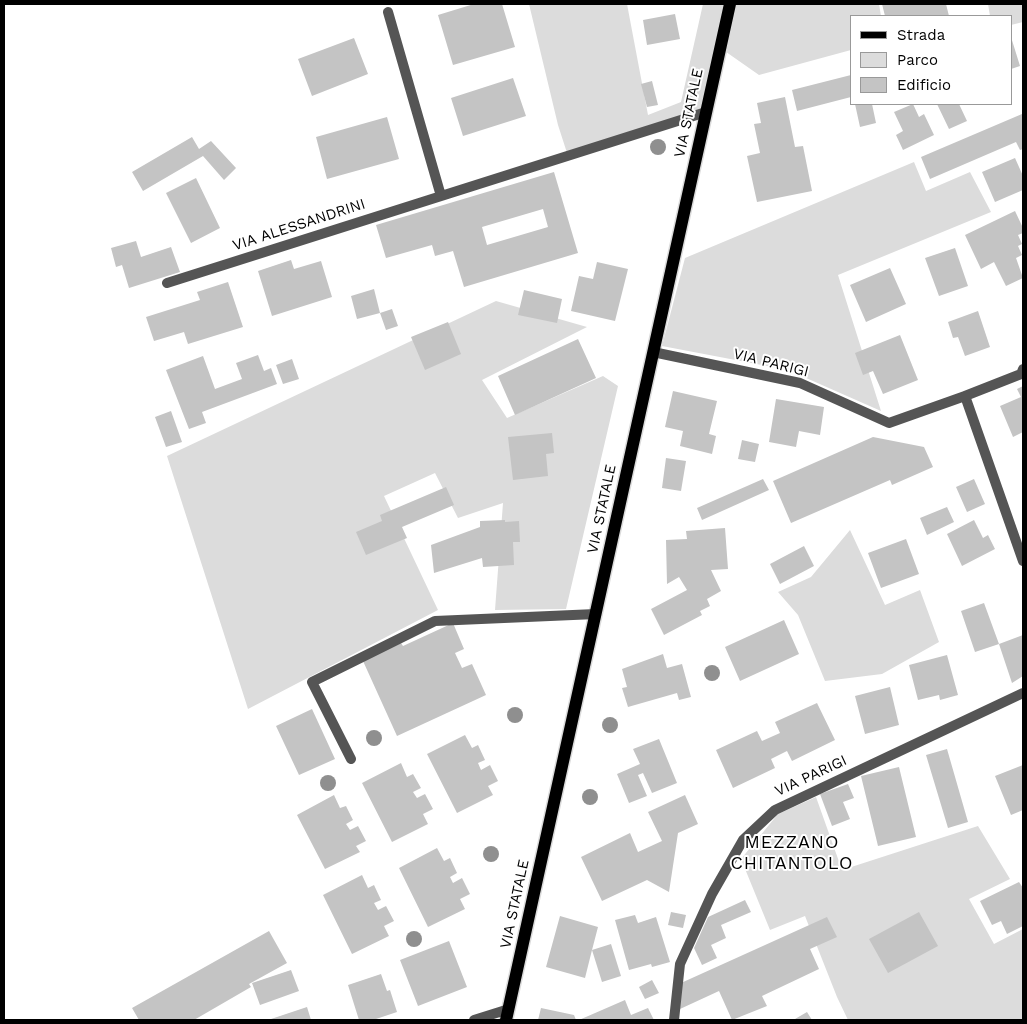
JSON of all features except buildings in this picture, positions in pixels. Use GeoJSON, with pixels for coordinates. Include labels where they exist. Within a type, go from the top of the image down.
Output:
{"type":"FeatureCollection","features":[{"type":"Feature","properties":{"kind":"main road","name":"VIA STATALE"},"geometry":{"type":"LineString","coordinates":[[507,1014],[730,4]]}},
{"type":"Feature","properties":{"kind":"street"},"geometry":{"type":"LineString","coordinates":[[388,12],[441,196]]}},
{"type":"Feature","properties":{"kind":"street","name":"VIA ALESSANDRINI"},"geometry":{"type":"LineString","coordinates":[[167,283],[706,112]]}},
{"type":"Feature","properties":{"kind":"street","name":"VIA PARIGI"},"geometry":{"type":"LineString","coordinates":[[653,352],[800,383],[889,423],[965,396],[1022,372]]}},
{"type":"Feature","properties":{"kind":"street"},"geometry":{"type":"LineString","coordinates":[[965,396],[1023,561]]}},
{"type":"Feature","properties":{"kind":"street"},"geometry":{"type":"LineString","coordinates":[[351,759],[312,682],[434,621],[596,614]]}},
{"type":"Feature","properties":{"kind":"street","name":"VIA PARIGI"},"geometry":{"type":"LineString","coordinates":[[674,1020],[680,964],[712,894],[743,840],[774,810],[1023,692]]}},
{"type":"Feature","properties":{"kind":"street"},"geometry":{"type":"LineString","coordinates":[[474,1020],[507,1014]]}},
{"type":"Feature","properties":{"kind":"green space"},"geometry":{"type":"Polygon","coordinates":[[[529,4],[627,4],[648,115],[681,102],[703,4],[879,4],[881,15],[850,15],[850,50],[759,75],[719,47],[706,110],[568,156],[558,125],[529,4]]]}},
{"type":"Feature","properties":{"kind":"green space"},"geometry":{"type":"Polygon","coordinates":[[[988,4],[1023,4],[1023,22],[1012,25],[1012,15],[990,15],[988,4]]]}},
{"type":"Feature","properties":{"kind":"green space"},"geometry":{"type":"Polygon","coordinates":[[[914,162],[926,191],[970,172],[991,212],[838,275],[881,411],[788,370],[662,346],[685,258],[914,162]]]}},
{"type":"Feature","properties":{"kind":"green space"},"geometry":{"type":"Polygon","coordinates":[[[496,301],[587,327],[482,380],[507,418],[603,376],[618,386],[566,609],[495,610],[503,503],[458,518],[435,473],[384,496],[438,610],[248,709],[167,456],[496,301]]]}},
{"type":"Feature","properties":{"kind":"green space"},"geometry":{"type":"Polygon","coordinates":[[[850,530],[885,605],[920,590],[939,642],[882,674],[825,681],[798,615],[778,592],[811,577],[850,530]]]}},
{"type":"Feature","properties":{"kind":"green space"},"geometry":{"type":"Polygon","coordinates":[[[816,797],[842,870],[978,826],[1010,879],[969,899],[994,944],[1023,929],[1023,1020],[848,1020],[805,916],[770,930],[741,859],[778,814],[816,797]]]}},
{"type":"Feature","properties":{"kind":"district","name":"MEZZANO CHITANTOLO"},"geometry":{"type":"Point","coordinates":[792,853]}}]}
